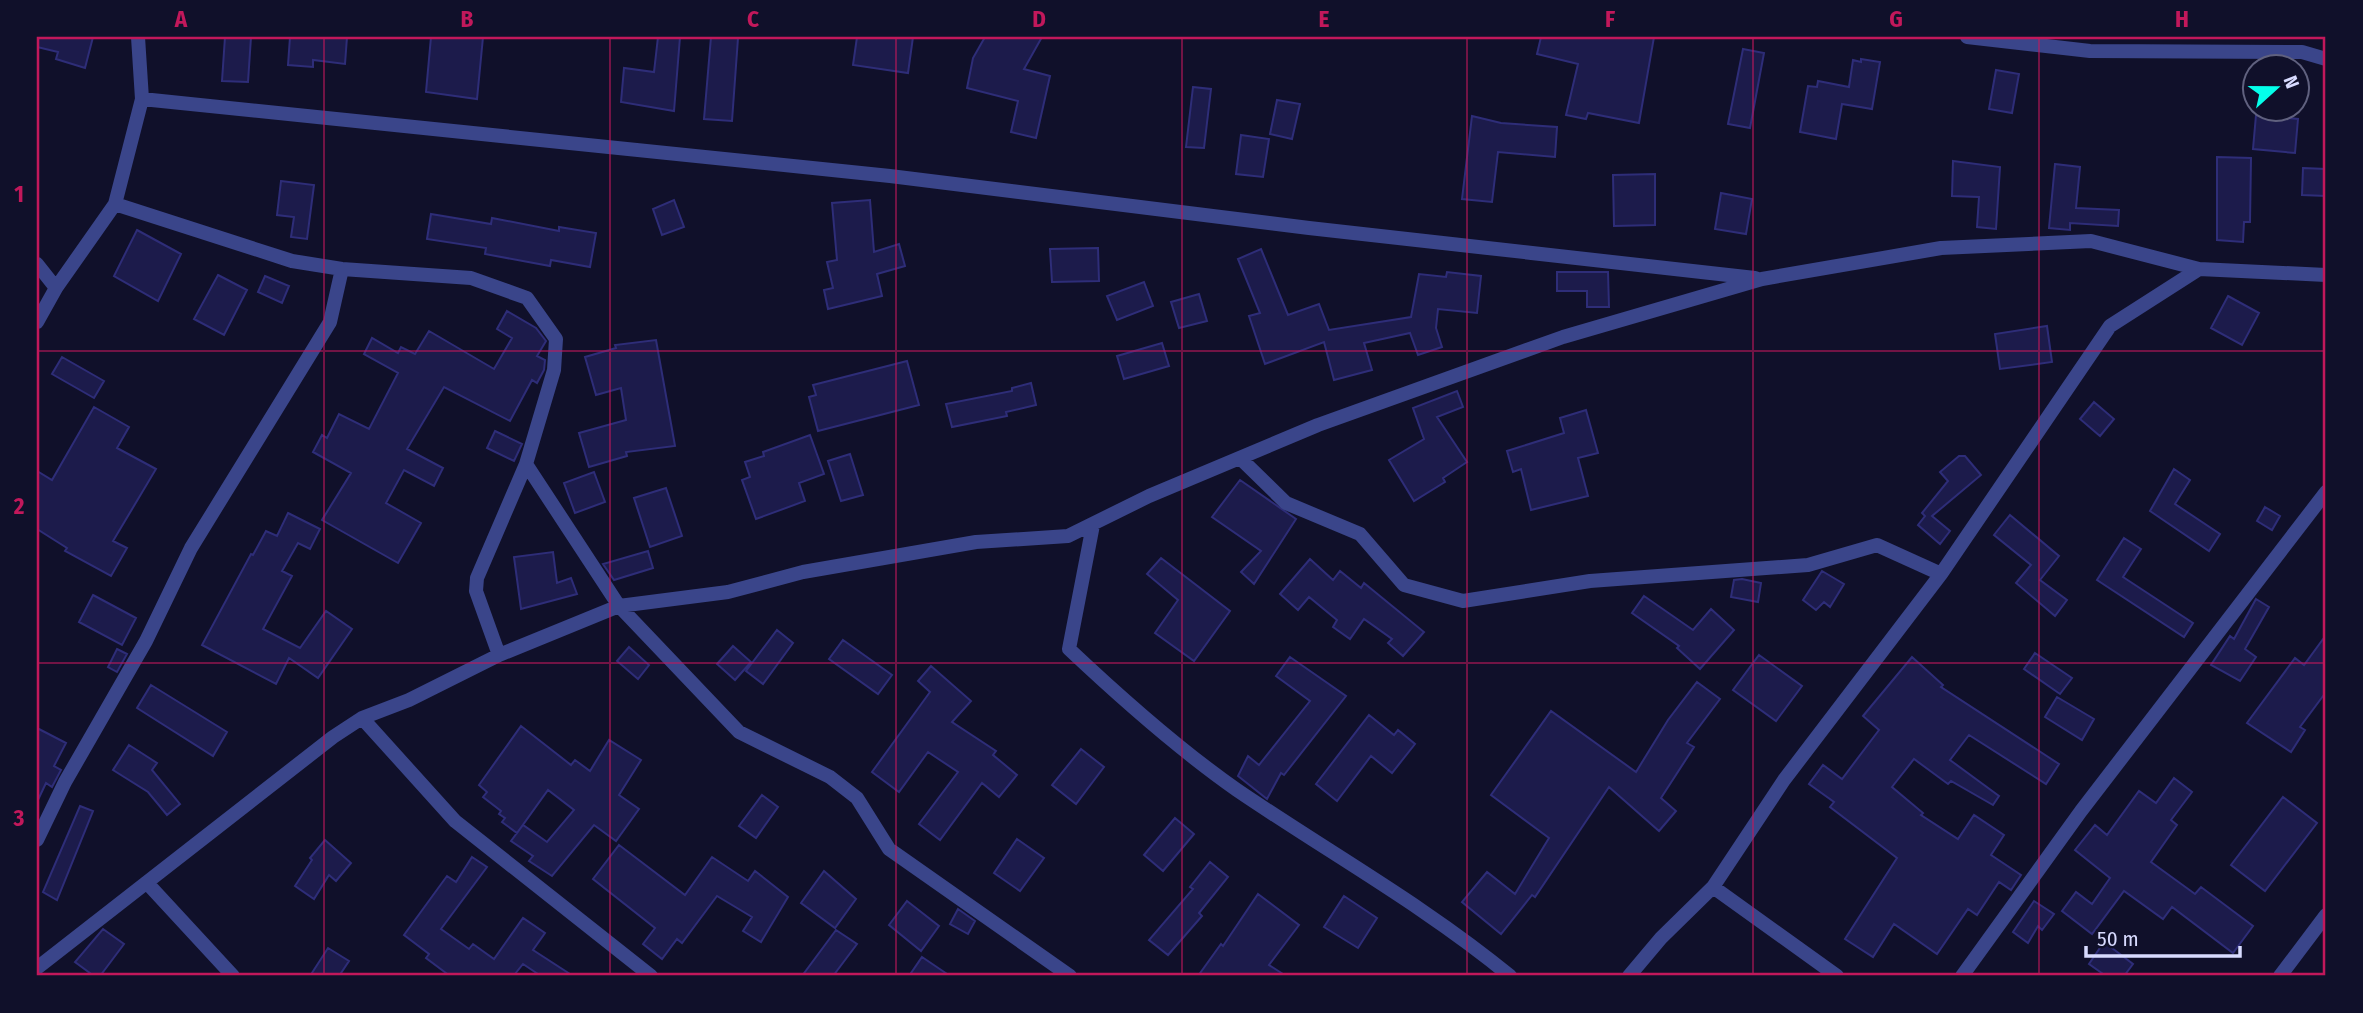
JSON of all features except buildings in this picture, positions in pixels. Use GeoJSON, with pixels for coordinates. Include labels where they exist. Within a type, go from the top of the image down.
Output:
{"type":"FeatureCollection","features":[{"type":"Feature","properties":{"kind":"street"},"geometry":{"type":"LineString","coordinates":[[37,322],[115,204],[142,99],[138,37]]}},
{"type":"Feature","properties":{"kind":"street"},"geometry":{"type":"LineString","coordinates":[[1968,37],[2090,51],[2302,52],[2326,59]]}},
{"type":"Feature","properties":{"kind":"street"},"geometry":{"type":"LineString","coordinates":[[142,99],[890,176],[1308,228],[1762,279]]}},
{"type":"Feature","properties":{"kind":"street"},"geometry":{"type":"LineString","coordinates":[[115,204],[292,261],[342,269],[471,278],[527,298],[556,339],[554,370],[526,464],[477,578],[476,591],[499,655]]}},
{"type":"Feature","properties":{"kind":"street"},"geometry":{"type":"LineString","coordinates":[[37,968],[333,737],[362,718],[410,700],[499,655],[619,606],[728,592],[803,572],[976,542],[1068,536],[1149,496],[1318,425],[1563,337],[1762,279],[1941,248],[2091,241],[2199,269],[2326,275]]}},
{"type":"Feature","properties":{"kind":"street"},"geometry":{"type":"LineString","coordinates":[[37,264],[57,288]]}},
{"type":"Feature","properties":{"kind":"street"},"geometry":{"type":"LineString","coordinates":[[37,840],[65,782],[146,641],[191,548],[330,322],[342,269]]}},
{"type":"Feature","properties":{"kind":"street"},"geometry":{"type":"LineString","coordinates":[[1629,976],[1661,938],[1713,887],[1784,780],[1941,574],[2110,327],[2199,269]]}},
{"type":"Feature","properties":{"kind":"street"},"geometry":{"type":"LineString","coordinates":[[1241,459],[1286,503],[1360,534],[1404,585],[1463,601],[1590,581],[1808,565],[1877,545],[1941,574]]}},
{"type":"Feature","properties":{"kind":"street"},"geometry":{"type":"LineString","coordinates":[[526,464],[619,606],[739,732],[830,777],[858,798],[889,849],[1070,976]]}},
{"type":"Feature","properties":{"kind":"street"},"geometry":{"type":"LineString","coordinates":[[1962,976],[2081,811],[2326,492]]}},
{"type":"Feature","properties":{"kind":"street"},"geometry":{"type":"LineString","coordinates":[[1093,525],[1069,649],[1123,700],[1235,788],[1460,935],[1510,976]]}},
{"type":"Feature","properties":{"kind":"street"},"geometry":{"type":"LineString","coordinates":[[362,718],[454,821],[651,976]]}},
{"type":"Feature","properties":{"kind":"street"},"geometry":{"type":"LineString","coordinates":[[148,884],[233,976]]}},
{"type":"Feature","properties":{"kind":"street"},"geometry":{"type":"LineString","coordinates":[[1713,887],[1837,976]]}},
{"type":"Feature","properties":{"kind":"street"},"geometry":{"type":"LineString","coordinates":[[2280,976],[2326,915]]}}]}
